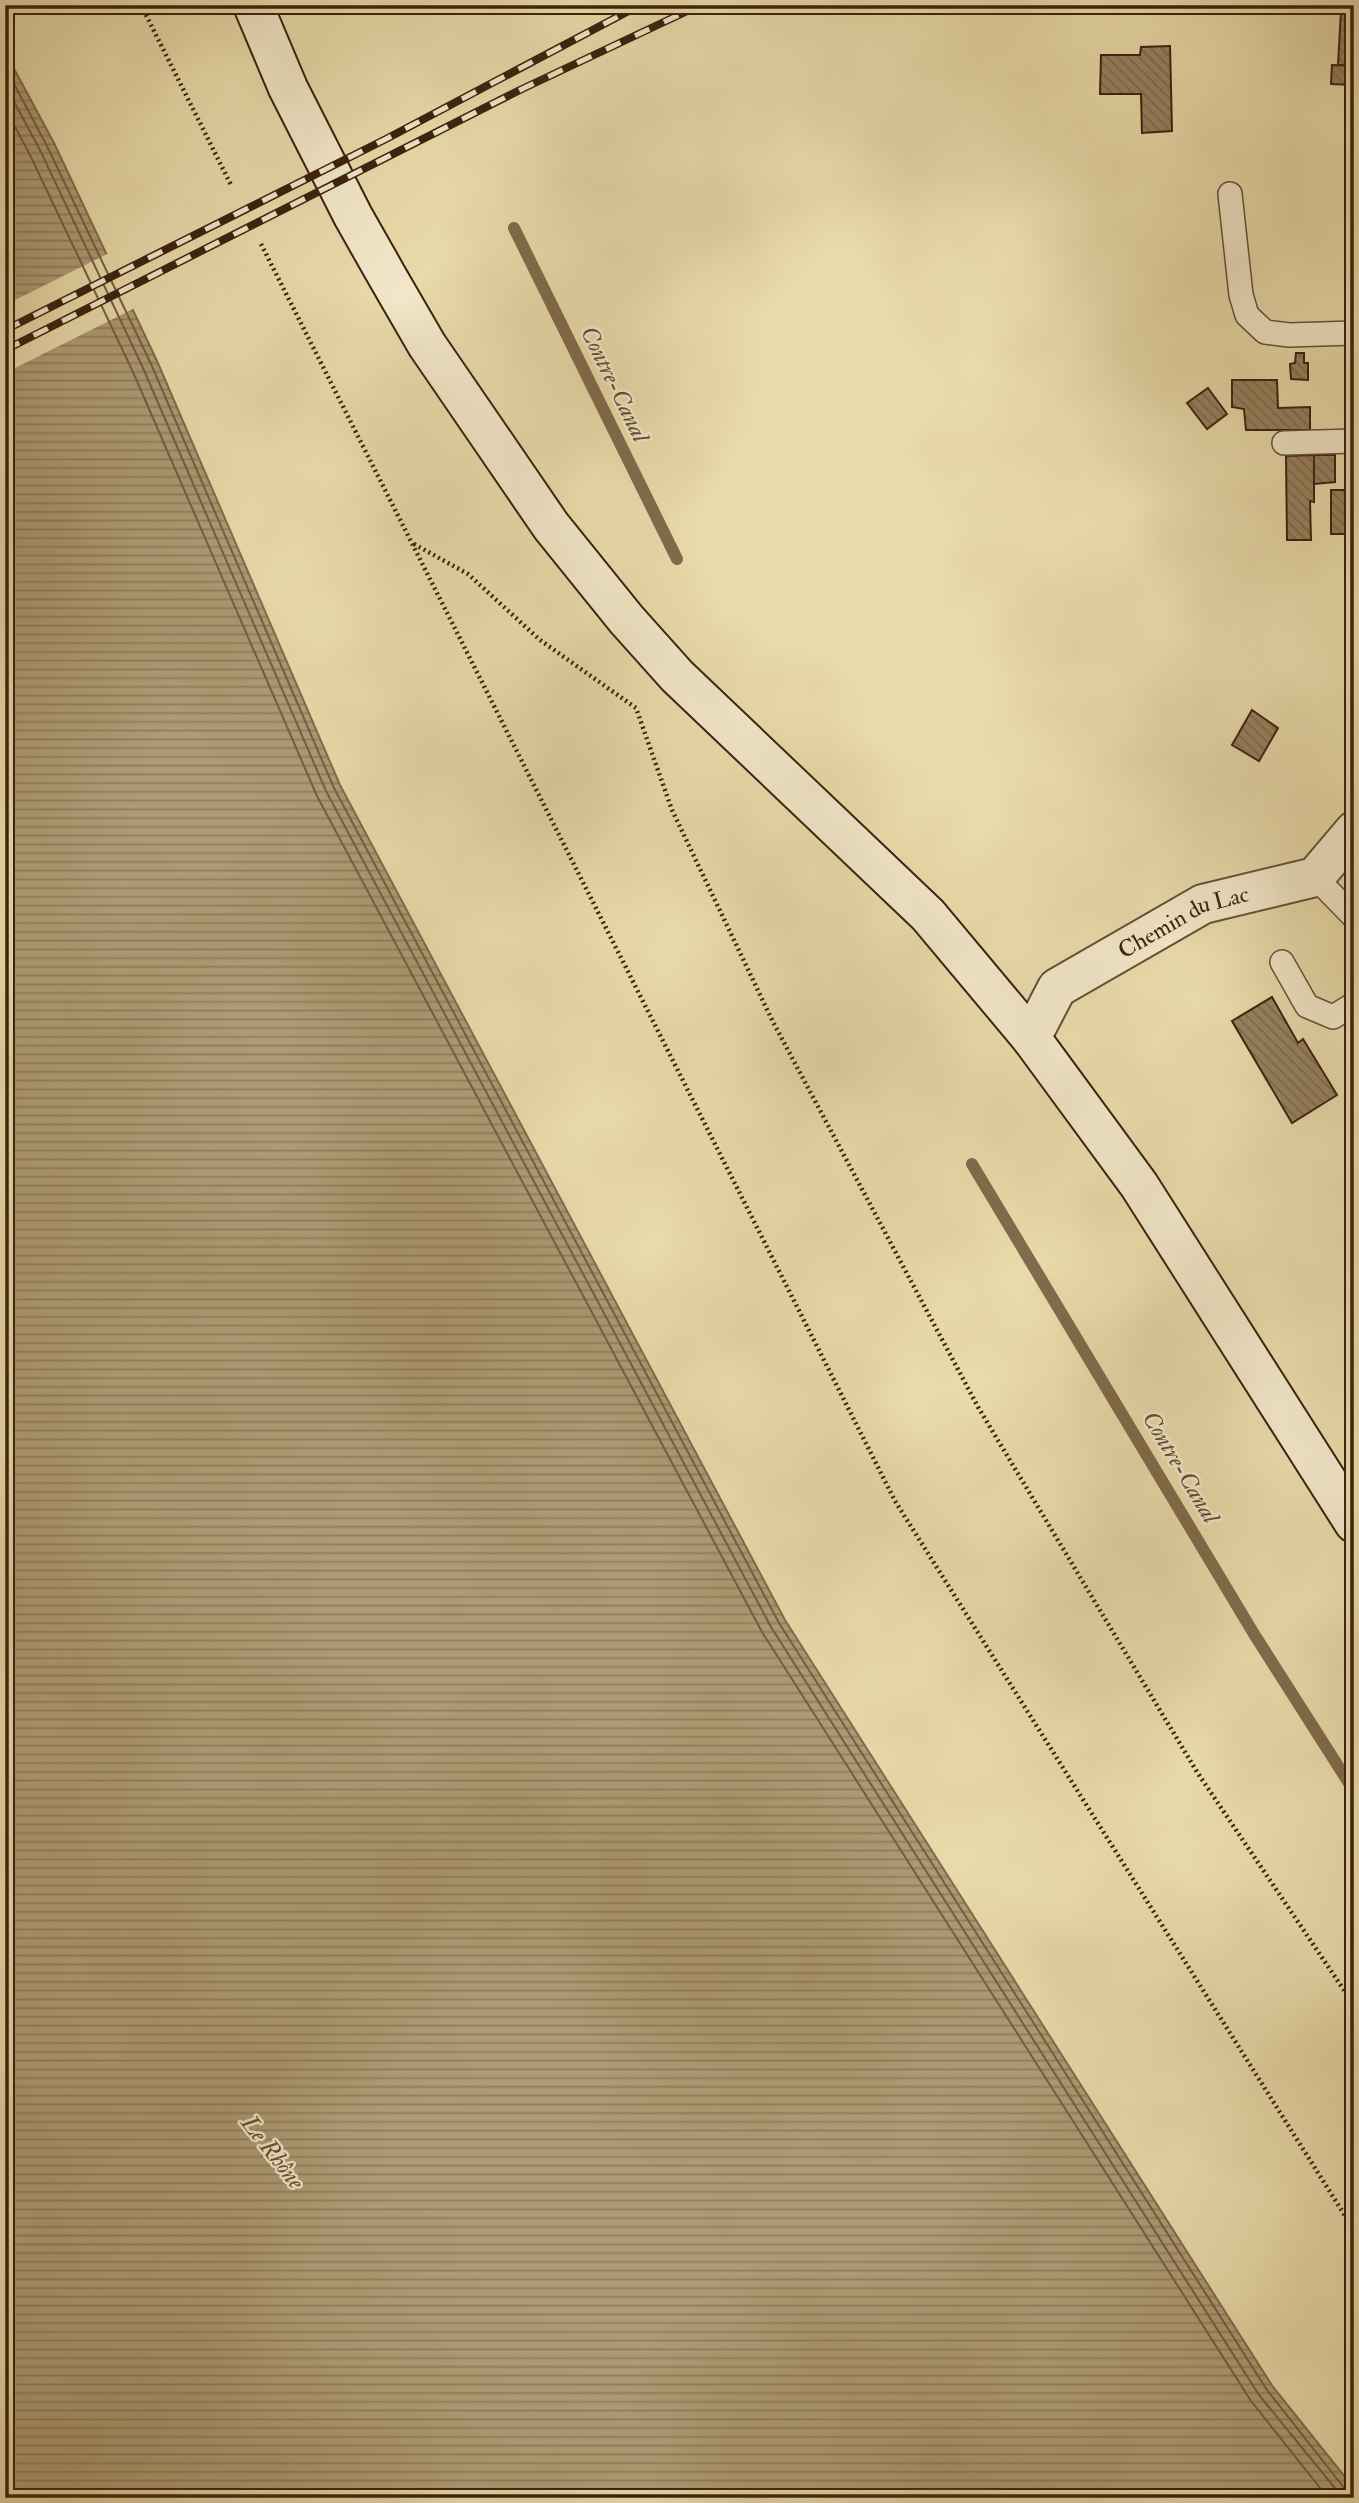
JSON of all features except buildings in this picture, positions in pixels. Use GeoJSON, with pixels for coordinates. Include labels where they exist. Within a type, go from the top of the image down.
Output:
{"type":"FeatureCollection","features":[{"type":"Feature","properties":{"kind":"main road"},"geometry":{"type":"LineString","coordinates":[[253,5],[288,88],[353,216],[387,276],[427,345],[551,526],[626,619],[677,676],[928,915],[1031,1038],[1139,1185],[1354,1523]]}},
{"type":"Feature","properties":{"kind":"main road"},"geometry":{"type":"LineString","coordinates":[[1315,877],[1354,831]]}},
{"type":"Feature","properties":{"kind":"main road","name":"Chemin du Lac"},"geometry":{"type":"LineString","coordinates":[[1031,1038],[1057,988],[1203,904],[1315,877]]}},
{"type":"Feature","properties":{"kind":"lane"},"geometry":{"type":"LineString","coordinates":[[1230,194],[1241,295],[1247,315],[1265,332],[1289,335],[1354,332]]}},
{"type":"Feature","properties":{"kind":"lane"},"geometry":{"type":"LineString","coordinates":[[1283,443],[1354,441]]}},
{"type":"Feature","properties":{"kind":"lane"},"geometry":{"type":"LineString","coordinates":[[1315,877],[1354,917]]}},
{"type":"Feature","properties":{"kind":"lane"},"geometry":{"type":"LineString","coordinates":[[1282,962],[1307,1006],[1333,1017],[1354,1004]]}},
{"type":"Feature","properties":{"kind":"path"},"geometry":{"type":"LineString","coordinates":[[141,5],[230,185]]}},
{"type":"Feature","properties":{"kind":"path"},"geometry":{"type":"LineString","coordinates":[[261,244],[895,1500],[1354,2230]]}},
{"type":"Feature","properties":{"kind":"path"},"geometry":{"type":"LineString","coordinates":[[413,543],[468,574],[540,640],[636,708],[672,810],[773,1022],[978,1407],[1197,1772],[1354,2005]]}},
{"type":"Feature","properties":{"kind":"water","name":"Le Rhône"},"geometry":{"type":"Polygon","coordinates":[[[5,52],[54,143],[157,361],[340,785],[785,1620],[1273,2387],[1354,2488],[1354,2498],[5,2498],[5,52]]]}},
{"type":"Feature","properties":{"kind":"pier"},"geometry":{"type":"Polygon","coordinates":[[[109,253],[135,308],[5,373],[5,305],[109,253]]]}},
{"type":"Feature","properties":{"kind":"waterway","name":"Contre-Canal"},"geometry":{"type":"LineString","coordinates":[[514,228],[677,559]]}},
{"type":"Feature","properties":{"kind":"waterway","name":"Contre-Canal"},"geometry":{"type":"LineString","coordinates":[[972,1164],[1254,1634],[1354,1791]]}},
{"type":"Feature","properties":{"kind":"railway"},"geometry":{"type":"LineString","coordinates":[[5,330],[386,139],[640,5]]}},
{"type":"Feature","properties":{"kind":"railway"},"geometry":{"type":"LineString","coordinates":[[5,350],[522,89],[700,5]]}}]}
